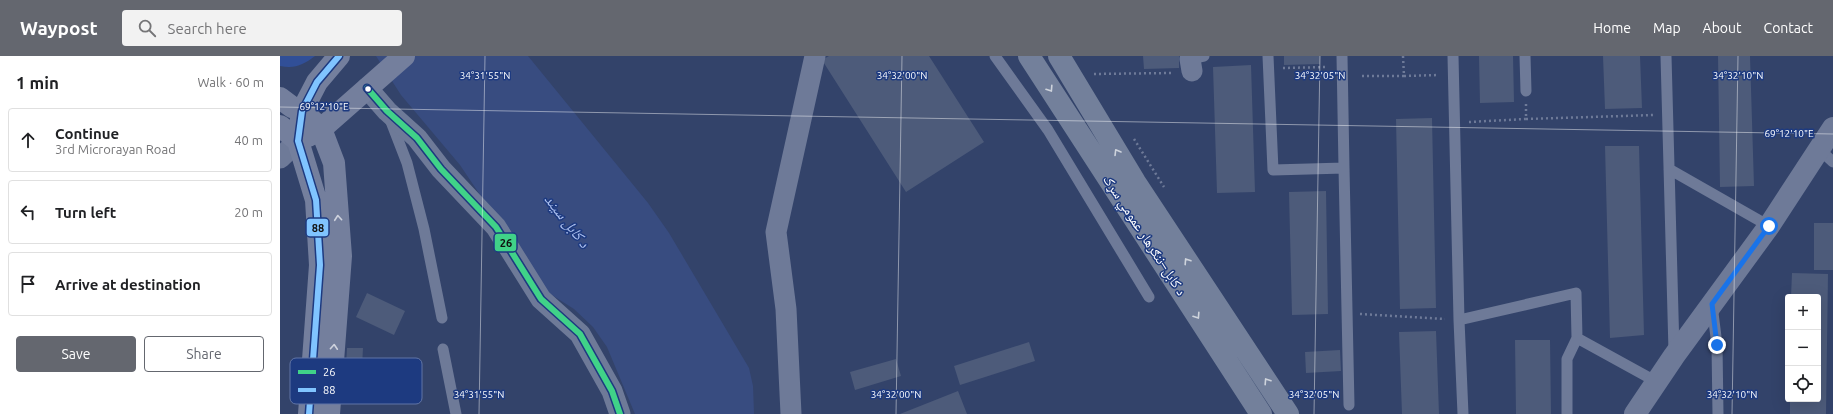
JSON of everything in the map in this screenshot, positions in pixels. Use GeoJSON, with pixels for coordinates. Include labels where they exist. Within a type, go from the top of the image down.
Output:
{"type":"FeatureCollection","features":[{"type":"Feature","properties":{"kind":"highway","name":"د کابل–ننګرهار عمومي سړک"},"geometry":{"type":"LineString","coordinates":[[1029,56],[1261,414]]}},
{"type":"Feature","properties":{"kind":"highway","name":"د کابل–ننګرهار عمومي سړک"},"geometry":{"type":"LineString","coordinates":[[1059,56],[1135,182],[1288,414]]}},
{"type":"Feature","properties":{"kind":"main road"},"geometry":{"type":"LineString","coordinates":[[313,358],[320,265],[316,200],[298,141],[302,111],[317,82],[339,56]]}},
{"type":"Feature","properties":{"kind":"main road"},"geometry":{"type":"LineString","coordinates":[[298,141],[321,129],[404,56]]}},
{"type":"Feature","properties":{"kind":"main road"},"geometry":{"type":"LineString","coordinates":[[280,98],[292,107],[302,111],[321,129],[334,163],[341,256],[333,358]]}},
{"type":"Feature","properties":{"kind":"main road"},"geometry":{"type":"LineString","coordinates":[[280,126],[298,141]]}},
{"type":"Feature","properties":{"kind":"main road"},"geometry":{"type":"LineString","coordinates":[[309,414],[310,404]]}},
{"type":"Feature","properties":{"kind":"main road"},"geometry":{"type":"LineString","coordinates":[[329,414],[330,404]]}},
{"type":"Feature","properties":{"kind":"street"},"geometry":{"type":"LineString","coordinates":[[791,414],[786,309],[776,232],[815,56]]}},
{"type":"Feature","properties":{"kind":"street"},"geometry":{"type":"LineString","coordinates":[[374,81],[387,111],[417,138],[441,169],[496,228],[542,299],[580,334],[612,390],[620,414]]}},
{"type":"Feature","properties":{"kind":"street"},"geometry":{"type":"LineString","coordinates":[[1635,414],[1658,382],[1674,356],[1769,226],[1826,155],[1833,128]]}},
{"type":"Feature","properties":{"kind":"street"},"geometry":{"type":"LineString","coordinates":[[280,158],[298,141]]}},
{"type":"Feature","properties":{"kind":"lane"},"geometry":{"type":"LineString","coordinates":[[995,56],[1048,130],[1149,297]]}},
{"type":"Feature","properties":{"kind":"lane"},"geometry":{"type":"LineString","coordinates":[[1268,56],[1273,170],[1344,168]]}},
{"type":"Feature","properties":{"kind":"lane"},"geometry":{"type":"LineString","coordinates":[[1453,56],[1463,414]]}},
{"type":"Feature","properties":{"kind":"lane"},"geometry":{"type":"LineString","coordinates":[[1525,56],[1526,91]]}},
{"type":"Feature","properties":{"kind":"lane"},"geometry":{"type":"LineString","coordinates":[[1666,56],[1674,356]]}},
{"type":"Feature","properties":{"kind":"lane"},"geometry":{"type":"LineString","coordinates":[[1342,62],[1349,405]]}},
{"type":"Feature","properties":{"kind":"lane"},"geometry":{"type":"LineString","coordinates":[[387,111],[407,163],[424,229],[442,318]]}},
{"type":"Feature","properties":{"kind":"lane"},"geometry":{"type":"LineString","coordinates":[[1669,169],[1769,226]]}},
{"type":"Feature","properties":{"kind":"lane"},"geometry":{"type":"LineString","coordinates":[[1460,320],[1576,293],[1577,338],[1567,359],[1567,414]]}},
{"type":"Feature","properties":{"kind":"lane"},"geometry":{"type":"LineString","coordinates":[[1712,304],[1717,345],[1718,414]]}},
{"type":"Feature","properties":{"kind":"lane"},"geometry":{"type":"LineString","coordinates":[[1577,338],[1658,382]]}},
{"type":"Feature","properties":{"kind":"lane"},"geometry":{"type":"LineString","coordinates":[[443,350],[456,414]]}},
{"type":"Feature","properties":{"kind":"path"},"geometry":{"type":"LineString","coordinates":[[1403,56],[1404,76]]}},
{"type":"Feature","properties":{"kind":"path"},"geometry":{"type":"LineString","coordinates":[[1094,74],[1133,72],[1162,74],[1194,60]]}},
{"type":"Feature","properties":{"kind":"path"},"geometry":{"type":"LineString","coordinates":[[1269,68],[1342,62]]}},
{"type":"Feature","properties":{"kind":"path"},"geometry":{"type":"LineString","coordinates":[[1362,76],[1454,74]]}},
{"type":"Feature","properties":{"kind":"path"},"geometry":{"type":"LineString","coordinates":[[1526,91],[1526,119]]}},
{"type":"Feature","properties":{"kind":"path"},"geometry":{"type":"LineString","coordinates":[[1455,122],[1667,115]]}},
{"type":"Feature","properties":{"kind":"path"},"geometry":{"type":"LineString","coordinates":[[1346,313],[1460,320]]}},
{"type":"Feature","properties":{"kind":"shaded area"},"geometry":{"type":"Polygon","coordinates":[[[280,56],[315,56],[303,64],[290,67],[280,66],[280,56]]]}},
{"type":"Feature","properties":{"kind":"water","name":"د کابل سيند"},"geometry":{"type":"Polygon","coordinates":[[[376,56],[528,56],[648,203],[669,233],[749,368],[753,386],[754,414],[635,414],[607,347],[593,327],[574,309],[544,290],[460,165],[401,95],[376,56]]]}},
{"type":"Feature","properties":{"kind":"building"},"geometry":{"type":"Polygon","coordinates":[[[829,56],[929,56],[984,142],[906,192],[822,60],[829,56]]]}},
{"type":"Feature","properties":{"kind":"building"},"geometry":{"type":"Polygon","coordinates":[[[1143,56],[1179,56],[1179,68],[1144,69],[1143,56]]]}},
{"type":"Feature","properties":{"kind":"building"},"geometry":{"type":"Polygon","coordinates":[[[1284,56],[1320,56],[1320,64],[1284,65],[1284,56]]]}},
{"type":"Feature","properties":{"kind":"building"},"geometry":{"type":"Polygon","coordinates":[[[1479,56],[1513,56],[1514,102],[1480,103],[1479,56]]]}},
{"type":"Feature","properties":{"kind":"building"},"geometry":{"type":"Polygon","coordinates":[[[1603,56],[1640,56],[1642,108],[1605,109],[1603,56]]]}},
{"type":"Feature","properties":{"kind":"building"},"geometry":{"type":"Polygon","coordinates":[[[1718,56],[1750,56],[1754,186],[1720,187],[1718,56]]]}},
{"type":"Feature","properties":{"kind":"building"},"geometry":{"type":"Polygon","coordinates":[[[1251,65],[1255,192],[1217,193],[1213,67],[1251,65]]]}},
{"type":"Feature","properties":{"kind":"building"},"geometry":{"type":"Polygon","coordinates":[[[1432,118],[1436,308],[1400,309],[1396,119],[1432,118]]]}},
{"type":"Feature","properties":{"kind":"building"},"geometry":{"type":"Polygon","coordinates":[[[1605,146],[1639,146],[1644,335],[1610,338],[1605,146]]]}},
{"type":"Feature","properties":{"kind":"building"},"geometry":{"type":"Polygon","coordinates":[[[1326,191],[1328,314],[1292,315],[1289,192],[1326,191]]]}},
{"type":"Feature","properties":{"kind":"building"},"geometry":{"type":"Polygon","coordinates":[[[1814,223],[1833,223],[1833,270],[1814,270],[1814,223]]]}},
{"type":"Feature","properties":{"kind":"building"},"geometry":{"type":"Polygon","coordinates":[[[1792,273],[1828,274],[1826,414],[1790,414],[1790,402],[1821,402],[1821,294],[1791,294],[1792,273]]]}},
{"type":"Feature","properties":{"kind":"building"},"geometry":{"type":"Polygon","coordinates":[[[367,293],[405,311],[394,335],[356,317],[367,293]]]}},
{"type":"Feature","properties":{"kind":"building"},"geometry":{"type":"Polygon","coordinates":[[[1436,331],[1439,414],[1402,414],[1399,332],[1436,331]]]}},
{"type":"Feature","properties":{"kind":"building"},"geometry":{"type":"Polygon","coordinates":[[[1515,340],[1550,340],[1551,414],[1516,414],[1515,340]]]}},
{"type":"Feature","properties":{"kind":"building"},"geometry":{"type":"Polygon","coordinates":[[[1029,342],[1035,361],[960,385],[954,366],[1029,342]]]}},
{"type":"Feature","properties":{"kind":"building"},"geometry":{"type":"Polygon","coordinates":[[[347,348],[363,348],[362,358],[346,358],[347,348]]]}},
{"type":"Feature","properties":{"kind":"building"},"geometry":{"type":"Polygon","coordinates":[[[1340,350],[1341,371],[1306,373],[1305,352],[1340,350]]]}},
{"type":"Feature","properties":{"kind":"building"},"geometry":{"type":"Polygon","coordinates":[[[896,359],[901,376],[855,390],[850,372],[896,359]]]}},
{"type":"Feature","properties":{"kind":"building"},"geometry":{"type":"Polygon","coordinates":[[[958,391],[967,414],[900,414],[958,391]]]}},
{"type":"Feature","properties":{"kind":"transit line","name":"88"},"geometry":{"type":"LineString","coordinates":[[313,358],[320,265],[316,200],[298,141],[302,111],[317,82],[339,56]]}},
{"type":"Feature","properties":{"kind":"transit line","name":"26"},"geometry":{"type":"LineString","coordinates":[[367,88],[387,111],[417,138],[441,169],[496,227],[541,299],[580,334],[612,391],[620,414]]}},
{"type":"Feature","properties":{"kind":"transit line","name":"88"},"geometry":{"type":"LineString","coordinates":[[309,414],[310,404]]}},
{"type":"Feature","properties":{"kind":"route"},"geometry":{"type":"LineString","coordinates":[[1717,345],[1712,304],[1769,226]]}}]}
